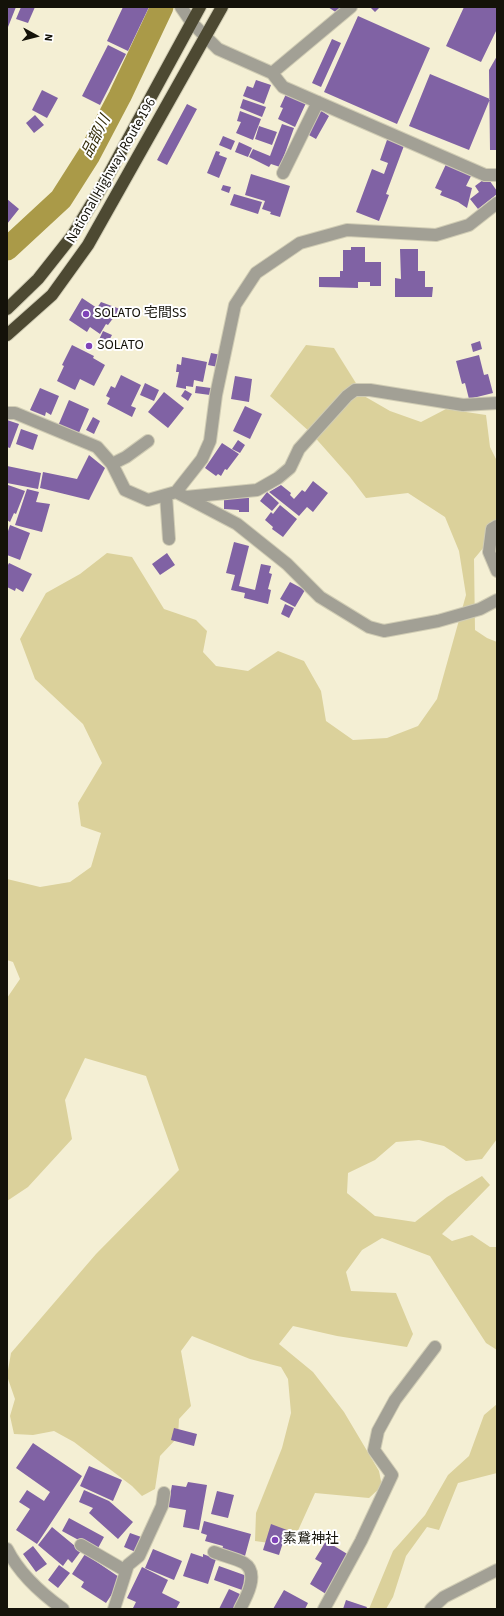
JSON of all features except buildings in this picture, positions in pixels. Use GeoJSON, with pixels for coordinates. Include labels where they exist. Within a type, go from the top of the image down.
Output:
{"type":"FeatureCollection","features":[{"type":"Feature","properties":{"kind":"highway","name":"National Highway Route 196"},"geometry":{"type":"LineString","coordinates":[[7,309],[38,279],[72,236],[103,185],[200,7]]}},
{"type":"Feature","properties":{"kind":"highway","name":"National Highway Route 196"},"geometry":{"type":"LineString","coordinates":[[7,335],[52,295],[88,245],[222,7]]}},
{"type":"Feature","properties":{"kind":"street"},"geometry":{"type":"LineString","coordinates":[[181,7],[192,23],[218,49],[272,73],[283,87],[485,175],[497,175]]}},
{"type":"Feature","properties":{"kind":"street"},"geometry":{"type":"LineString","coordinates":[[272,73],[351,7]]}},
{"type":"Feature","properties":{"kind":"street"},"geometry":{"type":"LineString","coordinates":[[283,173],[318,102]]}},
{"type":"Feature","properties":{"kind":"street"},"geometry":{"type":"LineString","coordinates":[[169,539],[176,494],[202,459],[210,441],[216,395],[235,306],[256,273],[300,244],[347,230],[436,235],[469,225],[497,203]]}},
{"type":"Feature","properties":{"kind":"street"},"geometry":{"type":"LineString","coordinates":[[7,413],[15,413],[97,447],[112,464],[125,490],[148,500],[176,494],[257,490],[278,478],[290,468],[299,449],[347,396],[355,390],[370,390],[463,405],[497,403]]}},
{"type":"Feature","properties":{"kind":"street"},"geometry":{"type":"LineString","coordinates":[[112,464],[126,457],[148,441]]}},
{"type":"Feature","properties":{"kind":"street"},"geometry":{"type":"LineString","coordinates":[[176,494],[237,524],[287,564],[320,597],[376,629],[384,631],[438,621],[480,609],[497,600]]}},
{"type":"Feature","properties":{"kind":"street"},"geometry":{"type":"LineString","coordinates":[[497,526],[492,529],[489,552],[497,571]]}},
{"type":"Feature","properties":{"kind":"street"},"geometry":{"type":"LineString","coordinates":[[324,1609],[361,1541],[392,1475],[374,1450],[378,1431],[395,1400],[435,1347]]}},
{"type":"Feature","properties":{"kind":"street"},"geometry":{"type":"LineString","coordinates":[[114,1609],[128,1565],[139,1556],[162,1506],[164,1493]]}},
{"type":"Feature","properties":{"kind":"street"},"geometry":{"type":"LineString","coordinates":[[81,1545],[126,1571]]}},
{"type":"Feature","properties":{"kind":"street"},"geometry":{"type":"LineString","coordinates":[[7,1549],[13,1561],[48,1599],[63,1609]]}},
{"type":"Feature","properties":{"kind":"street"},"geometry":{"type":"LineString","coordinates":[[214,1552],[245,1563],[250,1570],[251,1587],[240,1609]]}},
{"type":"Feature","properties":{"kind":"street"},"geometry":{"type":"LineString","coordinates":[[430,1609],[444,1597],[497,1570]]}},
{"type":"Feature","properties":{"kind":"shaded area"},"geometry":{"type":"Polygon","coordinates":[[[306,345],[334,348],[364,396],[390,411],[421,422],[446,409],[486,415],[490,447],[497,461],[497,535],[494,535],[474,559],[475,630],[487,638],[497,642],[497,1139],[482,1159],[466,1161],[444,1146],[419,1140],[396,1142],[375,1160],[348,1173],[347,1193],[375,1216],[415,1222],[447,1197],[482,1176],[490,1185],[442,1234],[452,1241],[472,1235],[490,1247],[497,1247],[497,1350],[486,1343],[430,1256],[382,1238],[362,1250],[346,1272],[351,1291],[396,1293],[413,1334],[407,1347],[337,1336],[293,1326],[279,1344],[313,1372],[344,1412],[379,1471],[382,1486],[369,1498],[315,1493],[291,1546],[255,1541],[256,1513],[282,1448],[291,1413],[288,1379],[281,1367],[250,1359],[192,1336],[181,1351],[191,1406],[179,1419],[178,1437],[160,1456],[155,1489],[142,1496],[132,1486],[74,1442],[54,1431],[33,1435],[14,1434],[10,1416],[15,1399],[7,1376],[11,1353],[96,1254],[179,1170],[146,1076],[85,1058],[65,1100],[72,1139],[28,1187],[7,1201],[7,998],[20,979],[13,962],[7,960],[7,879],[40,887],[70,882],[91,867],[101,833],[81,826],[78,803],[102,763],[83,724],[35,679],[20,639],[46,593],[80,574],[107,553],[132,557],[164,609],[196,620],[207,631],[203,652],[216,666],[248,671],[278,651],[304,661],[321,691],[326,721],[353,740],[387,738],[418,726],[437,699],[466,595],[459,551],[445,517],[408,493],[366,498],[350,477],[311,433],[270,396],[306,345]]]}},
{"type":"Feature","properties":{"kind":"shaded area"},"geometry":{"type":"Polygon","coordinates":[[[497,1404],[497,1473],[458,1483],[439,1530],[427,1527],[406,1556],[393,1597],[386,1609],[369,1609],[393,1551],[425,1515],[448,1475],[469,1456],[484,1415],[497,1404]]]}},
{"type":"Feature","properties":{"kind":"waterway","name":"品部川"},"geometry":{"type":"LineString","coordinates":[[7,249],[61,199],[89,155],[120,96],[162,7]]}},
{"type":"Feature","properties":{"kind":"place","name":"SOLATO 宅間SS"},"geometry":{"type":"Point","coordinates":[86,314]}},
{"type":"Feature","properties":{"kind":"place","name":"SOLATO"},"geometry":{"type":"Point","coordinates":[89,346]}},
{"type":"Feature","properties":{"kind":"place","name":"素鵞神社"},"geometry":{"type":"Point","coordinates":[275,1540]}}]}
